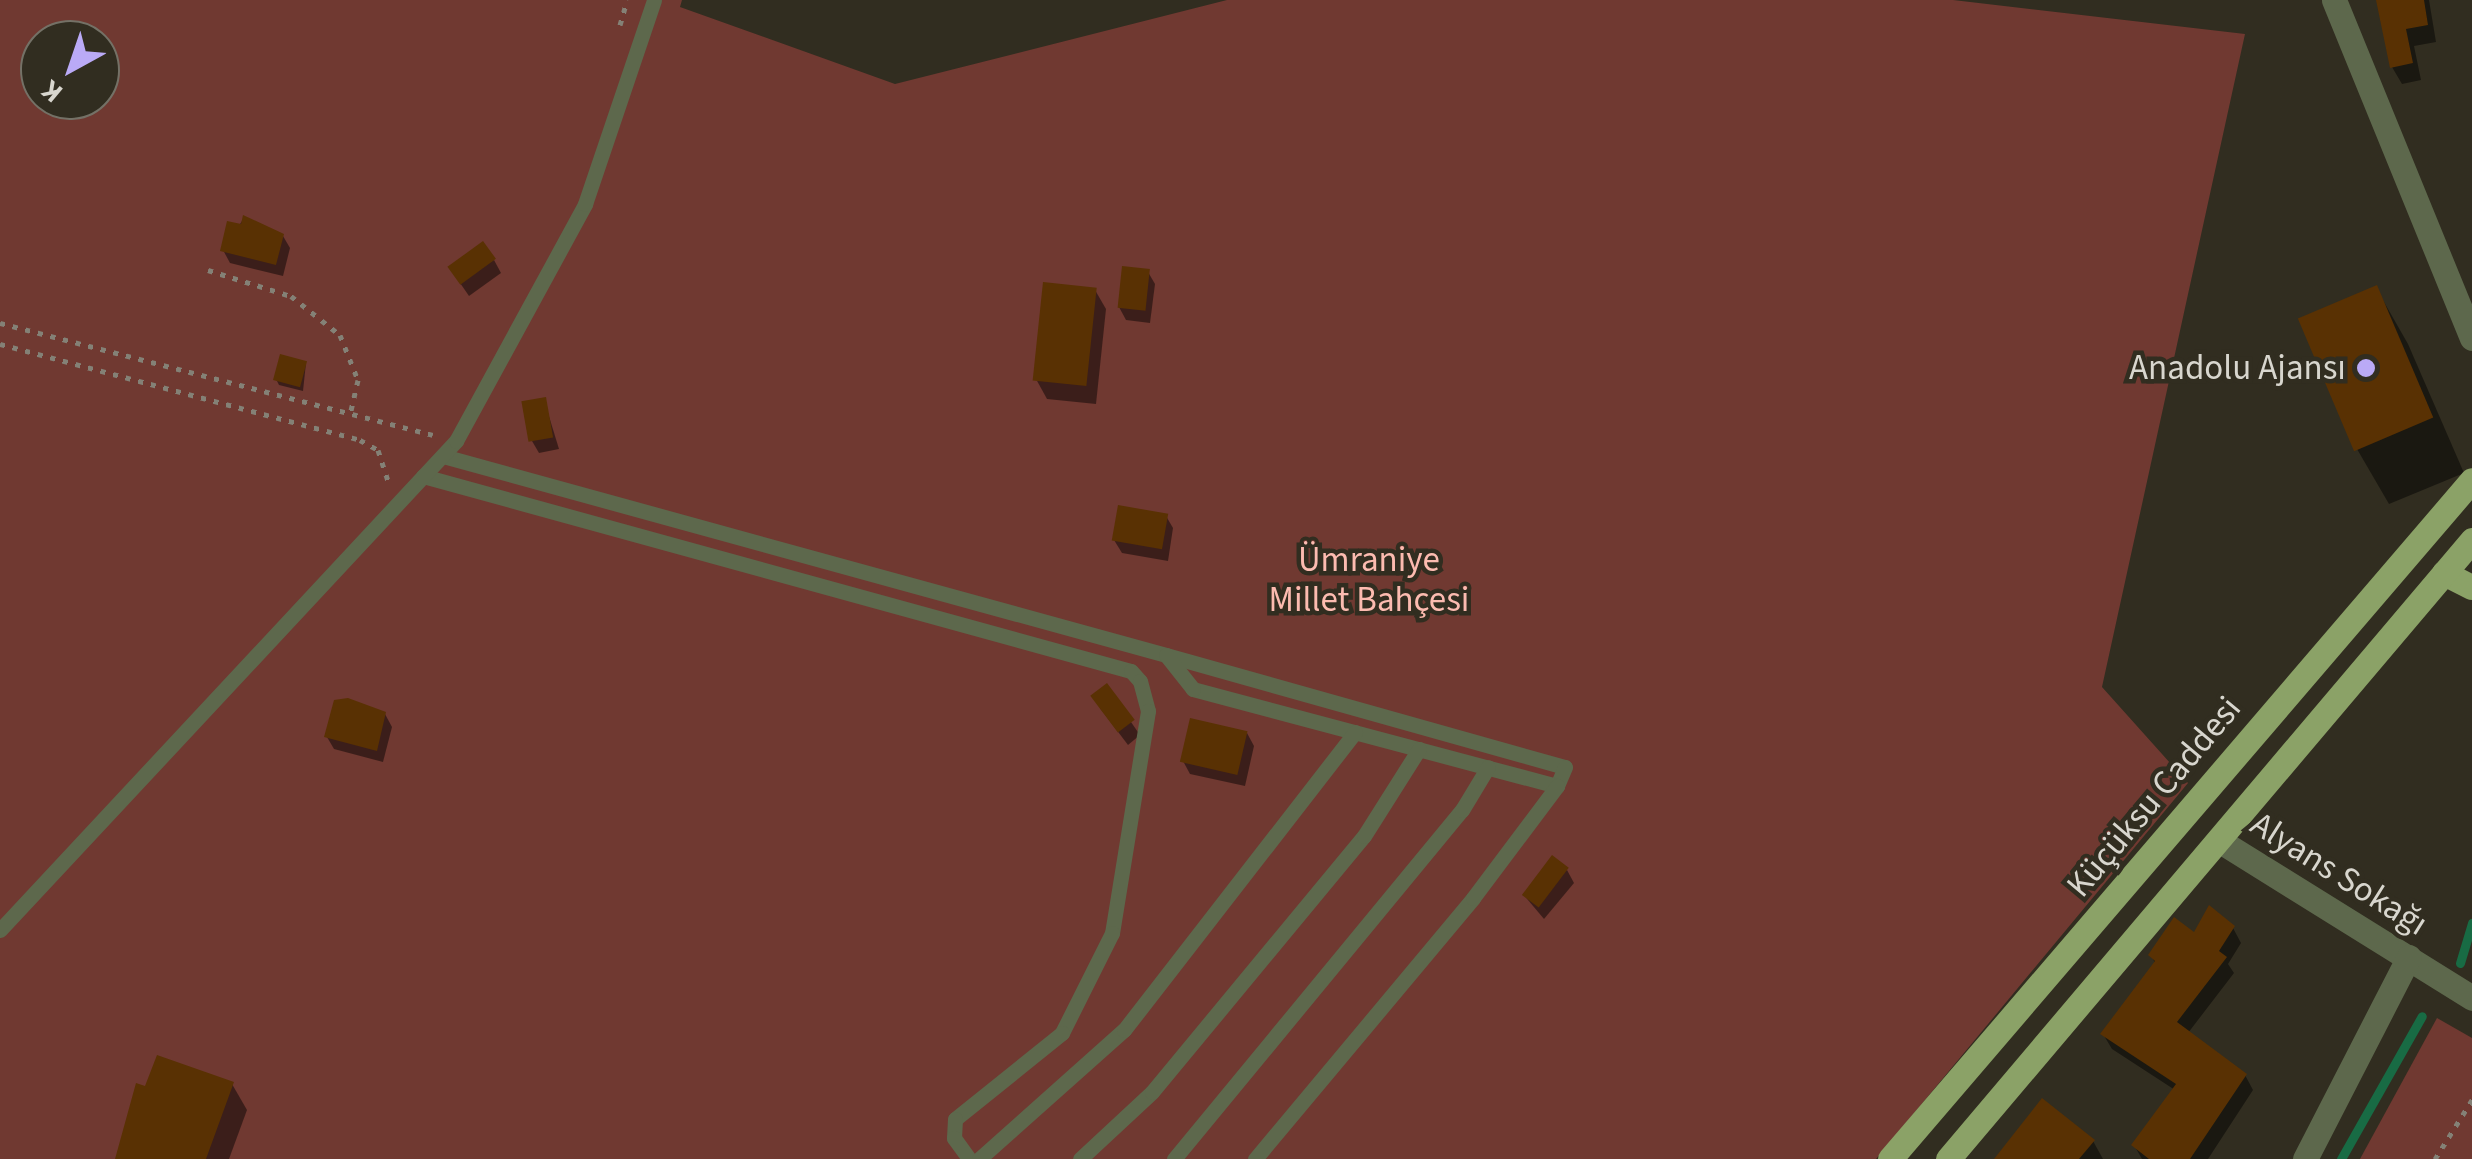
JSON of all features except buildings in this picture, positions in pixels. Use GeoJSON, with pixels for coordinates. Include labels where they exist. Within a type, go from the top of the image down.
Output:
{"type":"FeatureCollection","features":[{"type":"Feature","properties":{"kind":"main road","name":"Küçüksu Caddesi"},"geometry":{"type":"LineString","coordinates":[[1890,1159],[2472,480]]}},
{"type":"Feature","properties":{"kind":"main road"},"geometry":{"type":"LineString","coordinates":[[1948,1159],[2472,540]]}},
{"type":"Feature","properties":{"kind":"main road"},"geometry":{"type":"LineString","coordinates":[[2444,573],[2472,587]]}},
{"type":"Feature","properties":{"kind":"main road"},"geometry":{"type":"LineString","coordinates":[[2187,814],[2220,841]]}},
{"type":"Feature","properties":{"kind":"street"},"geometry":{"type":"LineString","coordinates":[[2334,0],[2472,338]]}},
{"type":"Feature","properties":{"kind":"street","name":"Alyans Sokağı"},"geometry":{"type":"LineString","coordinates":[[2220,841],[2472,998]]}},
{"type":"Feature","properties":{"kind":"street"},"geometry":{"type":"LineString","coordinates":[[2304,1159],[2408,957]]}},
{"type":"Feature","properties":{"kind":"lane"},"geometry":{"type":"LineString","coordinates":[[0,930],[423,476],[585,204],[654,0]]}},
{"type":"Feature","properties":{"kind":"lane"},"geometry":{"type":"LineString","coordinates":[[437,452],[1564,767],[1557,786],[1474,898],[1255,1159]]}},
{"type":"Feature","properties":{"kind":"lane"},"geometry":{"type":"LineString","coordinates":[[423,476],[1131,672],[1140,681],[1148,711],[1112,933],[1062,1032],[955,1119],[954,1138],[969,1159]]}},
{"type":"Feature","properties":{"kind":"lane"},"geometry":{"type":"LineString","coordinates":[[1166,655],[1192,689],[1557,786]]}},
{"type":"Feature","properties":{"kind":"lane"},"geometry":{"type":"LineString","coordinates":[[979,1159],[1124,1030],[1355,732]]}},
{"type":"Feature","properties":{"kind":"lane"},"geometry":{"type":"LineString","coordinates":[[1080,1159],[1133,1113],[1219,1012],[1364,836],[1420,749]]}},
{"type":"Feature","properties":{"kind":"lane"},"geometry":{"type":"LineString","coordinates":[[1174,1159],[1462,810],[1488,767]]}},
{"type":"Feature","properties":{"kind":"lane"},"geometry":{"type":"LineString","coordinates":[[67,880],[72,853]]}},
{"type":"Feature","properties":{"kind":"path"},"geometry":{"type":"LineString","coordinates":[[617,38],[627,0]]}},
{"type":"Feature","properties":{"kind":"path"},"geometry":{"type":"LineString","coordinates":[[208,270],[291,296],[340,335],[353,354],[358,380],[350,414]]}},
{"type":"Feature","properties":{"kind":"path"},"geometry":{"type":"LineString","coordinates":[[0,323],[442,437],[437,452]]}},
{"type":"Feature","properties":{"kind":"path"},"geometry":{"type":"LineString","coordinates":[[0,344],[360,440],[387,463],[387,496],[398,484]]}},
{"type":"Feature","properties":{"kind":"path"},"geometry":{"type":"LineString","coordinates":[[2434,1159],[2472,1100]]}},
{"type":"Feature","properties":{"kind":"green space","name":"Ümraniye Millet Bahçesi"},"geometry":{"type":"Polygon","coordinates":[[[0,0],[682,0],[680,7],[895,84],[1227,0],[1953,0],[2245,34],[2102,687],[2188,783],[1876,1159],[0,1159],[0,0]]]}},
{"type":"Feature","properties":{"kind":"green space"},"geometry":{"type":"Polygon","coordinates":[[[2437,1018],[2472,1038],[2472,1159],[2360,1159],[2437,1018]]]}},
{"type":"Feature","properties":{"kind":"waterway"},"geometry":{"type":"LineString","coordinates":[[2460,963],[2472,923]]}},
{"type":"Feature","properties":{"kind":"waterway"},"geometry":{"type":"LineString","coordinates":[[2341,1159],[2422,1016]]}},
{"type":"Feature","properties":{"kind":"place","name":"Anadolu Ajansı"},"geometry":{"type":"Point","coordinates":[2366,368]}}]}
